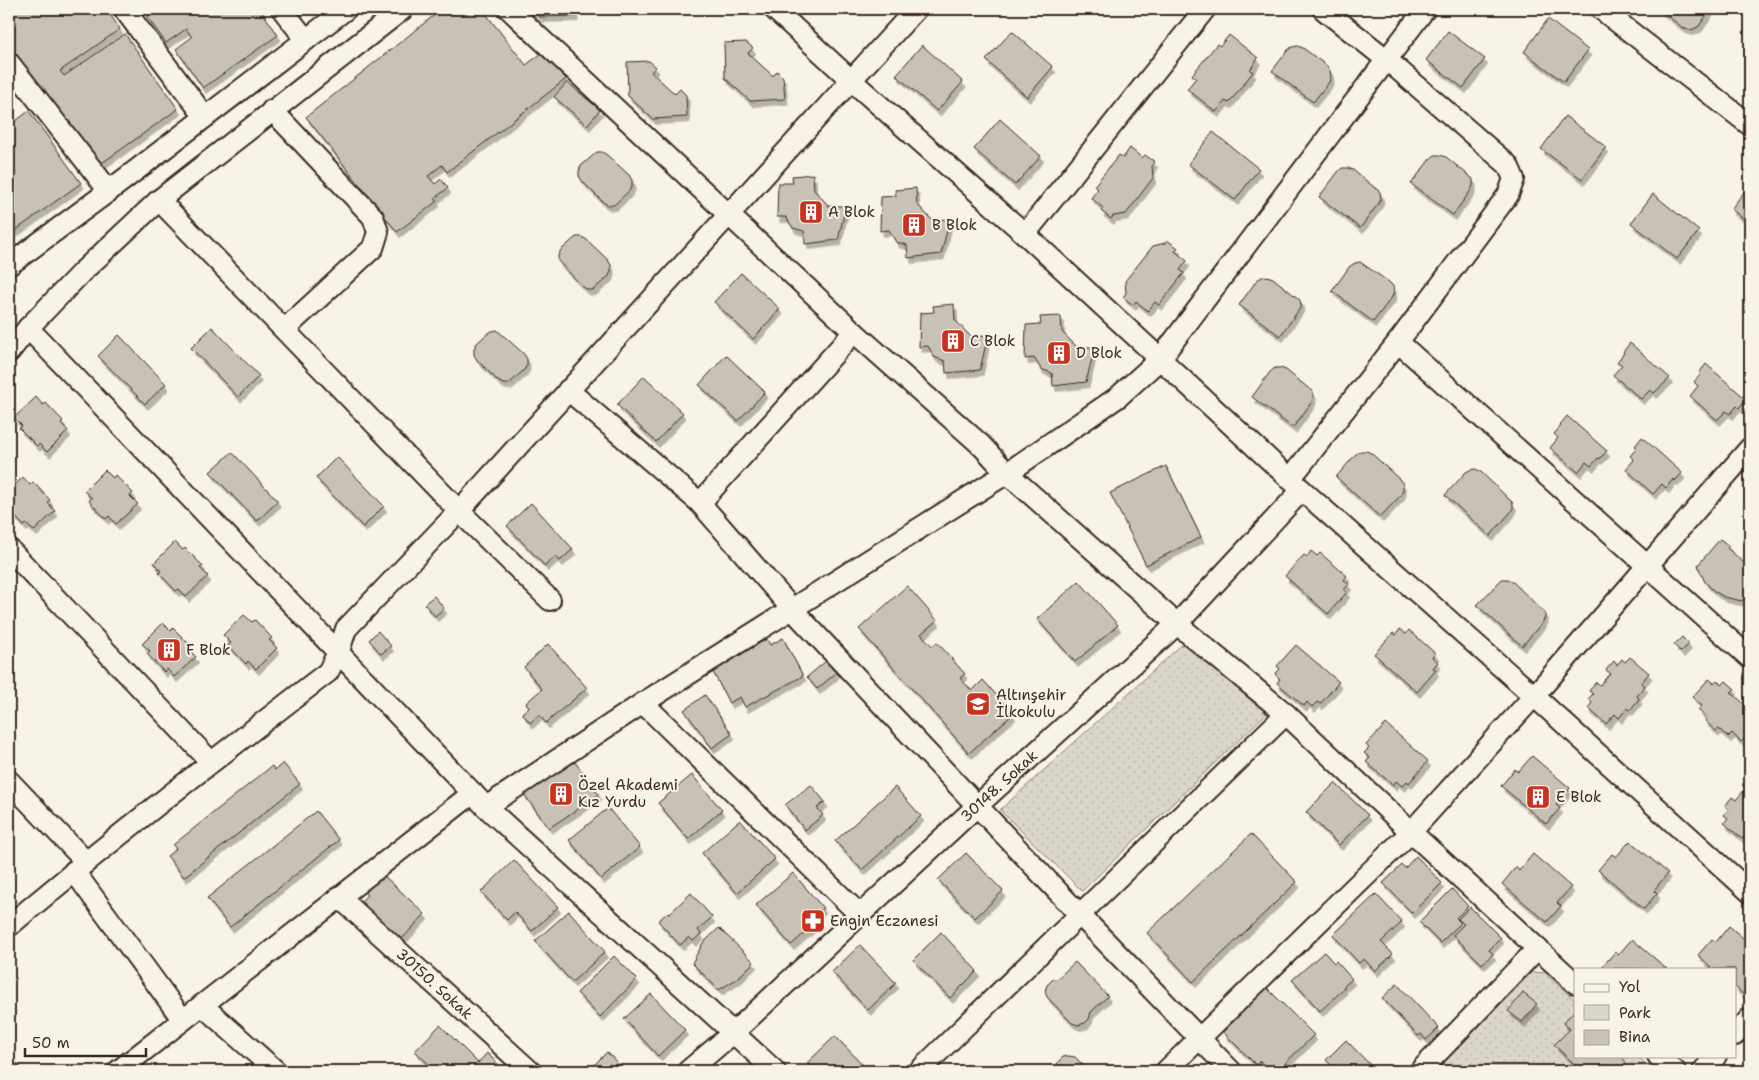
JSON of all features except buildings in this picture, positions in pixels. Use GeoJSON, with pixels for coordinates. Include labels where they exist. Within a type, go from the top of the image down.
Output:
{"type":"FeatureCollection","features":[{"type":"Feature","properties":{"kind":"street"},"geometry":{"type":"LineString","coordinates":[[124,9],[205,117]]}},
{"type":"Feature","properties":{"kind":"street"},"geometry":{"type":"LineString","coordinates":[[282,9],[306,40]]}},
{"type":"Feature","properties":{"kind":"street"},"geometry":{"type":"LineString","coordinates":[[9,265],[109,191],[346,9]]}},
{"type":"Feature","properties":{"kind":"street"},"geometry":{"type":"LineString","coordinates":[[9,352],[28,328],[81,273],[159,200],[403,9]]}},
{"type":"Feature","properties":{"kind":"street"},"geometry":{"type":"LineString","coordinates":[[509,9],[854,332],[981,445],[1007,473],[1177,624],[1286,714],[1537,950],[1574,982]]}},
{"type":"Feature","properties":{"kind":"street"},"geometry":{"type":"LineString","coordinates":[[774,9],[1025,234],[1296,484],[1749,888]]}},
{"type":"Feature","properties":{"kind":"street"},"geometry":{"type":"LineString","coordinates":[[9,926],[80,866],[328,672],[346,629],[459,511],[916,9]]}},
{"type":"Feature","properties":{"kind":"street"},"geometry":{"type":"LineString","coordinates":[[1025,234],[1205,9]]}},
{"type":"Feature","properties":{"kind":"street","name":"30148. Sokak"},"geometry":{"type":"LineString","coordinates":[[688,1071],[733,1033],[976,806],[1177,624],[1296,484],[1398,342],[1508,195],[1514,179],[1508,165],[1386,59],[1322,9]]}},
{"type":"Feature","properties":{"kind":"street"},"geometry":{"type":"LineString","coordinates":[[118,1071],[339,897],[480,800],[643,703],[792,609],[1007,473],[1118,397],[1160,359],[1425,9]]}},
{"type":"Feature","properties":{"kind":"street"},"geometry":{"type":"LineString","coordinates":[[1601,9],[1750,125]]}},
{"type":"Feature","properties":{"kind":"street"},"geometry":{"type":"LineString","coordinates":[[9,62],[109,191]]}},
{"type":"Feature","properties":{"kind":"street"},"geometry":{"type":"LineString","coordinates":[[272,110],[372,217],[378,232],[373,248],[285,329]]}},
{"type":"Feature","properties":{"kind":"street"},"geometry":{"type":"LineString","coordinates":[[159,200],[459,511],[550,600]]}},
{"type":"Feature","properties":{"kind":"street"},"geometry":{"type":"LineString","coordinates":[[28,328],[480,800],[775,1071]]}},
{"type":"Feature","properties":{"kind":"street"},"geometry":{"type":"LineString","coordinates":[[700,503],[854,332]]}},
{"type":"Feature","properties":{"kind":"street"},"geometry":{"type":"LineString","coordinates":[[1398,342],[1750,658]]}},
{"type":"Feature","properties":{"kind":"street"},"geometry":{"type":"LineString","coordinates":[[568,390],[700,503],[792,609],[976,806],[1231,1071]]}},
{"type":"Feature","properties":{"kind":"street"},"geometry":{"type":"LineString","coordinates":[[1166,1071],[1411,832],[1534,696],[1750,448]]}},
{"type":"Feature","properties":{"kind":"street"},"geometry":{"type":"LineString","coordinates":[[9,549],[211,762]]}},
{"type":"Feature","properties":{"kind":"street"},"geometry":{"type":"LineString","coordinates":[[643,703],[860,915]]}},
{"type":"Feature","properties":{"kind":"street"},"geometry":{"type":"LineString","coordinates":[[919,1071],[1286,714]]}},
{"type":"Feature","properties":{"kind":"street"},"geometry":{"type":"LineString","coordinates":[[9,781],[80,866],[183,1020]]}},
{"type":"Feature","properties":{"kind":"street","name":"30150. Sokak"},"geometry":{"type":"LineString","coordinates":[[339,897],[530,1071]]}},
{"type":"Feature","properties":{"kind":"street"},"geometry":{"type":"LineString","coordinates":[[1420,1071],[1537,950]]}},
{"type":"Feature","properties":{"kind":"street"},"geometry":{"type":"LineString","coordinates":[[202,1004],[276,1071]]}},
{"type":"Feature","properties":{"kind":"street"},"geometry":{"type":"LineString","coordinates":[[1736,1034],[1750,1018]]}},
{"type":"Feature","properties":{"kind":"street"},"geometry":{"type":"LineString","coordinates":[[1660,1058],[1675,1071]]}},
{"type":"Feature","properties":{"kind":"street"},"geometry":{"type":"LineString","coordinates":[[1702,1071],[1714,1058]]}},
{"type":"Feature","properties":{"kind":"green space"},"geometry":{"type":"Polygon","coordinates":[[[1187,640],[1268,712],[1082,891],[1000,810],[1187,640]]]}},
{"type":"Feature","properties":{"kind":"green space"},"geometry":{"type":"Polygon","coordinates":[[[1532,972],[1545,973],[1574,999],[1574,1058],[1639,1058],[1654,1071],[1436,1071],[1532,972]]]}},
{"type":"Feature","properties":{"kind":"place","name":"A Blok"},"geometry":{"type":"Point","coordinates":[811,212]}},
{"type":"Feature","properties":{"kind":"place","name":"B Blok"},"geometry":{"type":"Point","coordinates":[914,225]}},
{"type":"Feature","properties":{"kind":"place","name":"C Blok"},"geometry":{"type":"Point","coordinates":[953,341]}},
{"type":"Feature","properties":{"kind":"place","name":"D Blok"},"geometry":{"type":"Point","coordinates":[1059,353]}},
{"type":"Feature","properties":{"kind":"place","name":"F Blok"},"geometry":{"type":"Point","coordinates":[169,650]}},
{"type":"Feature","properties":{"kind":"place","name":"Altınşehir İlkokulu"},"geometry":{"type":"Point","coordinates":[978,704]}},
{"type":"Feature","properties":{"kind":"place","name":"Özel Akademi Kız Yurdu"},"geometry":{"type":"Point","coordinates":[561,794]}},
{"type":"Feature","properties":{"kind":"place","name":"E Blok"},"geometry":{"type":"Point","coordinates":[1538,797]}},
{"type":"Feature","properties":{"kind":"place","name":"Engin Eczanesi"},"geometry":{"type":"Point","coordinates":[813,921]}}]}
